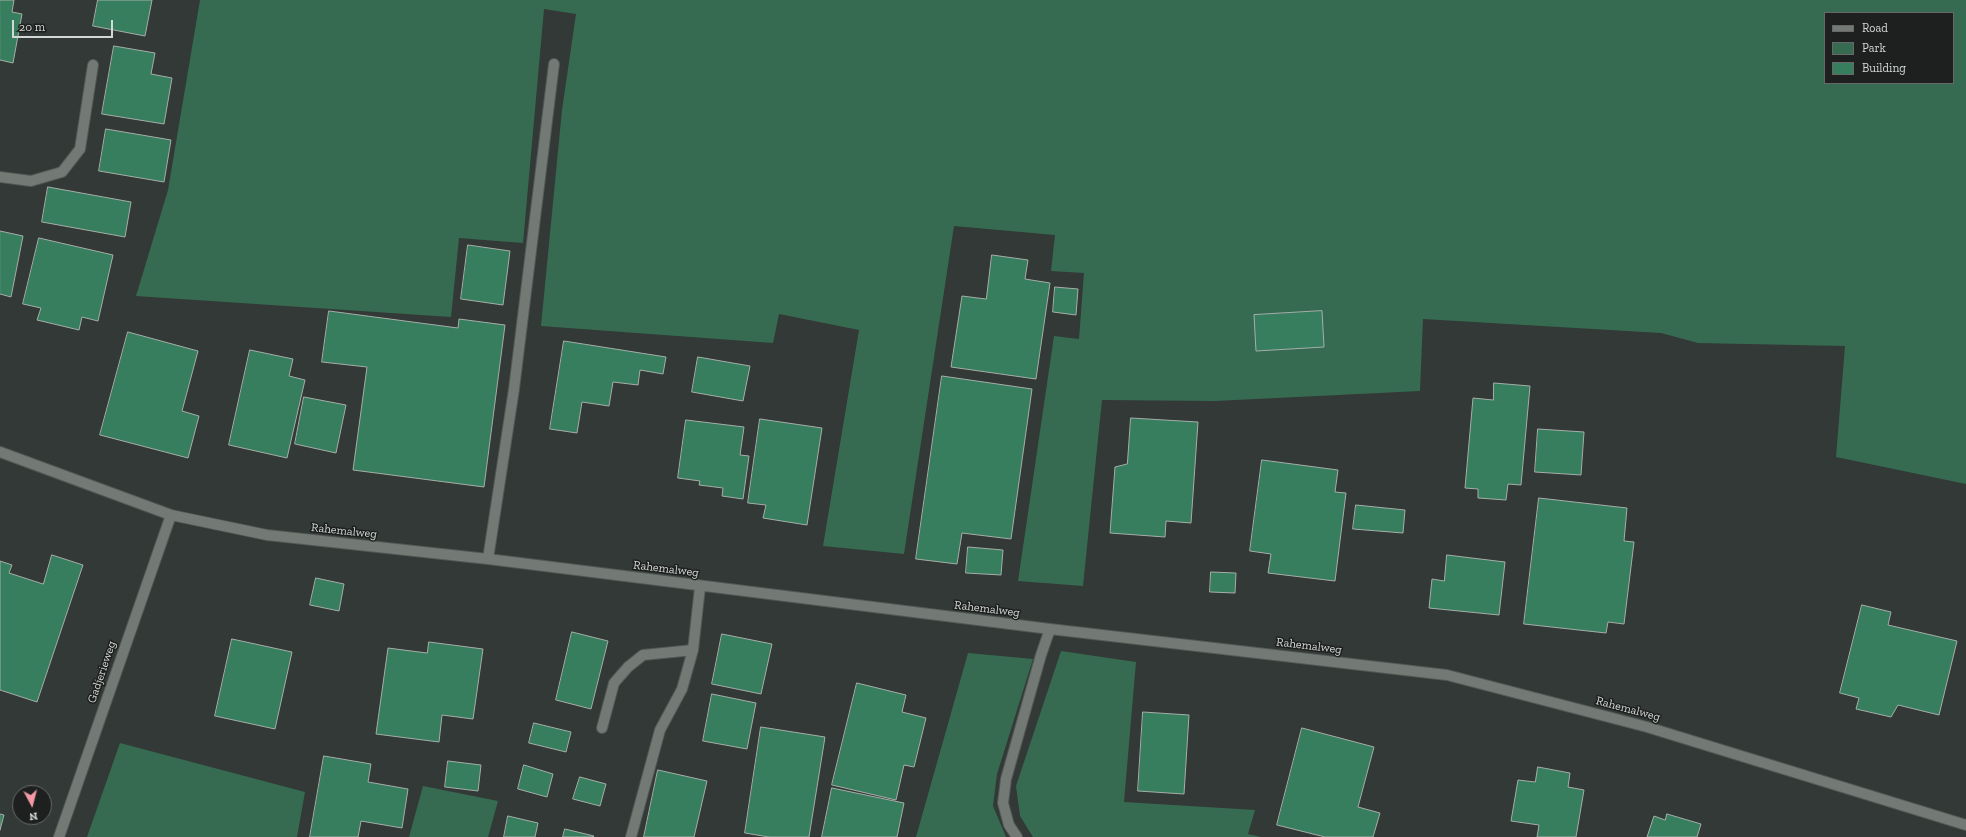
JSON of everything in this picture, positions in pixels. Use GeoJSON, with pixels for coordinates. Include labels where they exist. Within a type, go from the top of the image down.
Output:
{"type":"FeatureCollection","features":[{"type":"Feature","properties":{"kind":"street"},"geometry":{"type":"LineString","coordinates":[[488,559],[514,389],[554,64]]}},
{"type":"Feature","properties":{"kind":"street"},"geometry":{"type":"LineString","coordinates":[[0,177],[31,181],[62,172],[80,149],[93,65]]}},
{"type":"Feature","properties":{"kind":"street","name":"Rahemalweg"},"geometry":{"type":"LineString","coordinates":[[0,452],[171,515],[267,535],[488,559],[1050,630],[1447,675],[1647,727],[1966,825]]}},
{"type":"Feature","properties":{"kind":"street","name":"Gadjerieweg"},"geometry":{"type":"LineString","coordinates":[[59,837],[171,515]]}},
{"type":"Feature","properties":{"kind":"street"},"geometry":{"type":"LineString","coordinates":[[631,837],[660,730],[682,689],[693,650],[700,586]]}},
{"type":"Feature","properties":{"kind":"street"},"geometry":{"type":"LineString","coordinates":[[1017,837],[1009,825],[1003,803],[1006,779],[1041,655],[1050,630]]}},
{"type":"Feature","properties":{"kind":"street"},"geometry":{"type":"LineString","coordinates":[[602,728],[614,683],[628,667],[643,655],[693,650]]}},
{"type":"Feature","properties":{"kind":"green space"},"geometry":{"type":"Polygon","coordinates":[[[200,0],[1966,0],[1966,484],[1836,457],[1845,346],[1698,343],[1661,333],[1423,319],[1420,391],[1215,401],[1102,400],[1083,586],[1018,581],[1054,336],[1079,339],[1084,273],[1051,271],[1055,235],[954,226],[904,554],[823,546],[859,330],[779,314],[773,343],[541,326],[562,110],[576,14],[544,9],[523,243],[459,238],[451,317],[136,296],[168,190],[200,0]]]}},
{"type":"Feature","properties":{"kind":"green space"},"geometry":{"type":"Polygon","coordinates":[[[1061,651],[1136,662],[1124,802],[1255,810],[1248,834],[1261,837],[1033,837],[1020,816],[1016,786],[1061,651]]]}},
{"type":"Feature","properties":{"kind":"green space"},"geometry":{"type":"Polygon","coordinates":[[[968,653],[1033,659],[997,774],[993,806],[1006,837],[916,837],[968,653]]]}},
{"type":"Feature","properties":{"kind":"green space"},"geometry":{"type":"Polygon","coordinates":[[[120,743],[305,792],[297,837],[87,837],[120,743]]]}},
{"type":"Feature","properties":{"kind":"green space"},"geometry":{"type":"Polygon","coordinates":[[[423,786],[498,801],[488,837],[409,837],[423,786]]]}},
{"type":"Feature","properties":{"kind":"building"},"geometry":{"type":"Polygon","coordinates":[[[0,0],[14,0],[12,12],[22,14],[13,63],[0,60],[0,0]]]}},
{"type":"Feature","properties":{"kind":"building"},"geometry":{"type":"Polygon","coordinates":[[[98,0],[152,0],[145,36],[93,26],[98,0]]]}},
{"type":"Feature","properties":{"kind":"building"},"geometry":{"type":"Polygon","coordinates":[[[114,46],[155,53],[151,74],[172,78],[164,124],[102,114],[114,46]]]}},
{"type":"Feature","properties":{"kind":"building"},"geometry":{"type":"Polygon","coordinates":[[[106,129],[171,140],[164,182],[99,171],[106,129]]]}},
{"type":"Feature","properties":{"kind":"building"},"geometry":{"type":"Polygon","coordinates":[[[48,187],[131,202],[125,237],[42,222],[48,187]]]}},
{"type":"Feature","properties":{"kind":"building"},"geometry":{"type":"Polygon","coordinates":[[[0,231],[23,236],[11,297],[0,294],[0,231]]]}},
{"type":"Feature","properties":{"kind":"building"},"geometry":{"type":"Polygon","coordinates":[[[39,238],[113,255],[98,321],[82,317],[79,330],[37,320],[41,308],[23,304],[39,238]]]}},
{"type":"Feature","properties":{"kind":"building"},"geometry":{"type":"Polygon","coordinates":[[[468,245],[510,251],[503,305],[461,299],[468,245]]]}},
{"type":"Feature","properties":{"kind":"building"},"geometry":{"type":"Polygon","coordinates":[[[992,255],[1028,260],[1025,279],[1050,283],[1036,379],[951,367],[962,296],[986,299],[992,255]]]}},
{"type":"Feature","properties":{"kind":"building"},"geometry":{"type":"Polygon","coordinates":[[[1055,287],[1078,289],[1076,315],[1053,312],[1055,287]]]}},
{"type":"Feature","properties":{"kind":"building"},"geometry":{"type":"Polygon","coordinates":[[[329,311],[458,328],[459,319],[505,325],[484,487],[353,470],[367,367],[322,362],[329,311]]]}},
{"type":"Feature","properties":{"kind":"building"},"geometry":{"type":"Polygon","coordinates":[[[1322,311],[1324,347],[1256,351],[1254,315],[1322,311]]]}},
{"type":"Feature","properties":{"kind":"building"},"geometry":{"type":"Polygon","coordinates":[[[128,332],[198,351],[182,411],[199,416],[188,458],[100,435],[128,332]]]}},
{"type":"Feature","properties":{"kind":"building"},"geometry":{"type":"Polygon","coordinates":[[[564,341],[666,357],[663,374],[640,370],[638,385],[613,382],[609,406],[582,402],[577,433],[550,429],[564,341]]]}},
{"type":"Feature","properties":{"kind":"building"},"geometry":{"type":"Polygon","coordinates":[[[250,350],[293,359],[289,376],[305,380],[287,458],[229,445],[250,350]]]}},
{"type":"Feature","properties":{"kind":"building"},"geometry":{"type":"Polygon","coordinates":[[[698,357],[750,366],[743,401],[692,392],[698,357]]]}},
{"type":"Feature","properties":{"kind":"building"},"geometry":{"type":"Polygon","coordinates":[[[942,376],[1032,389],[1011,539],[962,533],[957,564],[916,559],[942,376]]]}},
{"type":"Feature","properties":{"kind":"building"},"geometry":{"type":"Polygon","coordinates":[[[1494,383],[1530,386],[1521,485],[1508,484],[1506,500],[1478,498],[1478,489],[1465,488],[1473,398],[1493,400],[1494,383]]]}},
{"type":"Feature","properties":{"kind":"building"},"geometry":{"type":"Polygon","coordinates":[[[304,397],[346,405],[336,453],[295,444],[304,397]]]}},
{"type":"Feature","properties":{"kind":"building"},"geometry":{"type":"Polygon","coordinates":[[[1131,418],[1198,422],[1191,523],[1166,521],[1165,537],[1110,533],[1115,467],[1127,464],[1131,418]]]}},
{"type":"Feature","properties":{"kind":"building"},"geometry":{"type":"Polygon","coordinates":[[[760,419],[822,428],[807,525],[763,518],[766,505],[748,503],[760,419]]]}},
{"type":"Feature","properties":{"kind":"building"},"geometry":{"type":"Polygon","coordinates":[[[686,420],[744,427],[740,455],[749,456],[743,499],[722,496],[723,488],[699,485],[700,481],[678,478],[686,420]]]}},
{"type":"Feature","properties":{"kind":"building"},"geometry":{"type":"Polygon","coordinates":[[[1538,429],[1584,432],[1581,475],[1535,472],[1538,429]]]}},
{"type":"Feature","properties":{"kind":"building"},"geometry":{"type":"Polygon","coordinates":[[[1262,460],[1338,470],[1335,492],[1346,493],[1335,581],[1268,573],[1271,554],[1250,551],[1262,460]]]}},
{"type":"Feature","properties":{"kind":"building"},"geometry":{"type":"Polygon","coordinates":[[[1539,498],[1627,508],[1624,541],[1634,542],[1624,624],[1608,622],[1606,633],[1524,624],[1539,498]]]}},
{"type":"Feature","properties":{"kind":"building"},"geometry":{"type":"Polygon","coordinates":[[[1356,505],[1405,510],[1403,533],[1353,529],[1356,505]]]}},
{"type":"Feature","properties":{"kind":"building"},"geometry":{"type":"Polygon","coordinates":[[[968,547],[1003,550],[1001,575],[966,573],[968,547]]]}},
{"type":"Feature","properties":{"kind":"building"},"geometry":{"type":"Polygon","coordinates":[[[52,555],[83,565],[37,702],[0,690],[0,561],[12,565],[9,573],[43,584],[52,555]]]}},
{"type":"Feature","properties":{"kind":"building"},"geometry":{"type":"Polygon","coordinates":[[[1447,555],[1505,562],[1499,615],[1429,608],[1432,579],[1444,581],[1447,555]]]}},
{"type":"Feature","properties":{"kind":"building"},"geometry":{"type":"Polygon","coordinates":[[[1211,572],[1236,573],[1235,593],[1210,592],[1211,572]]]}},
{"type":"Feature","properties":{"kind":"building"},"geometry":{"type":"Polygon","coordinates":[[[316,578],[344,584],[339,611],[310,605],[316,578]]]}},
{"type":"Feature","properties":{"kind":"building"},"geometry":{"type":"Polygon","coordinates":[[[1862,605],[1891,612],[1888,625],[1957,641],[1939,715],[1898,705],[1891,717],[1856,709],[1859,698],[1840,693],[1862,605]]]}},
{"type":"Feature","properties":{"kind":"building"},"geometry":{"type":"Polygon","coordinates":[[[572,632],[608,641],[591,709],[556,700],[572,632]]]}},
{"type":"Feature","properties":{"kind":"building"},"geometry":{"type":"Polygon","coordinates":[[[722,634],[772,644],[761,694],[712,684],[722,634]]]}},
{"type":"Feature","properties":{"kind":"building"},"geometry":{"type":"Polygon","coordinates":[[[232,639],[292,652],[275,729],[215,716],[232,639]]]}},
{"type":"Feature","properties":{"kind":"building"},"geometry":{"type":"Polygon","coordinates":[[[429,642],[483,649],[473,719],[442,715],[439,742],[376,734],[388,648],[427,653],[429,642]]]}},
{"type":"Feature","properties":{"kind":"building"},"geometry":{"type":"Polygon","coordinates":[[[857,683],[906,695],[902,712],[926,718],[914,767],[904,765],[896,800],[832,785],[857,683]]]}},
{"type":"Feature","properties":{"kind":"building"},"geometry":{"type":"Polygon","coordinates":[[[712,694],[756,703],[747,749],[703,741],[712,694]]]}},
{"type":"Feature","properties":{"kind":"building"},"geometry":{"type":"Polygon","coordinates":[[[1143,712],[1189,715],[1184,794],[1138,791],[1143,712]]]}},
{"type":"Feature","properties":{"kind":"building"},"geometry":{"type":"Polygon","coordinates":[[[534,723],[571,732],[566,752],[529,743],[534,723]]]}},
{"type":"Feature","properties":{"kind":"building"},"geometry":{"type":"Polygon","coordinates":[[[761,727],[825,737],[809,837],[769,837],[745,833],[761,727]]]}},
{"type":"Feature","properties":{"kind":"building"},"geometry":{"type":"Polygon","coordinates":[[[1302,728],[1374,747],[1358,807],[1380,813],[1373,837],[1325,837],[1277,825],[1302,728]]]}},
{"type":"Feature","properties":{"kind":"building"},"geometry":{"type":"Polygon","coordinates":[[[324,756],[371,764],[368,782],[408,789],[402,828],[361,821],[358,837],[310,837],[324,756]]]}},
{"type":"Feature","properties":{"kind":"building"},"geometry":{"type":"Polygon","coordinates":[[[448,761],[481,765],[478,791],[445,787],[448,761]]]}},
{"type":"Feature","properties":{"kind":"building"},"geometry":{"type":"Polygon","coordinates":[[[524,765],[553,774],[547,797],[518,789],[524,765]]]}},
{"type":"Feature","properties":{"kind":"building"},"geometry":{"type":"Polygon","coordinates":[[[1538,767],[1570,773],[1568,787],[1584,790],[1576,837],[1537,837],[1539,825],[1511,821],[1518,780],[1535,782],[1538,767]]]}},
{"type":"Feature","properties":{"kind":"building"},"geometry":{"type":"Polygon","coordinates":[[[658,770],[707,781],[694,837],[644,837],[658,770]]]}},
{"type":"Feature","properties":{"kind":"building"},"geometry":{"type":"Polygon","coordinates":[[[580,777],[606,784],[600,806],[573,799],[580,777]]]}},
{"type":"Feature","properties":{"kind":"building"},"geometry":{"type":"Polygon","coordinates":[[[832,788],[904,803],[897,837],[822,837],[832,788]]]}},
{"type":"Feature","properties":{"kind":"building"},"geometry":{"type":"Polygon","coordinates":[[[0,814],[4,815],[0,830],[0,814]]]}},
{"type":"Feature","properties":{"kind":"building"},"geometry":{"type":"Polygon","coordinates":[[[1667,814],[1701,824],[1697,837],[1647,837],[1654,816],[1665,820],[1667,814]]]}},
{"type":"Feature","properties":{"kind":"building"},"geometry":{"type":"Polygon","coordinates":[[[508,816],[538,823],[535,837],[504,837],[508,816]]]}},
{"type":"Feature","properties":{"kind":"building"},"geometry":{"type":"Polygon","coordinates":[[[565,829],[594,836],[563,837],[565,829]]]}}]}
